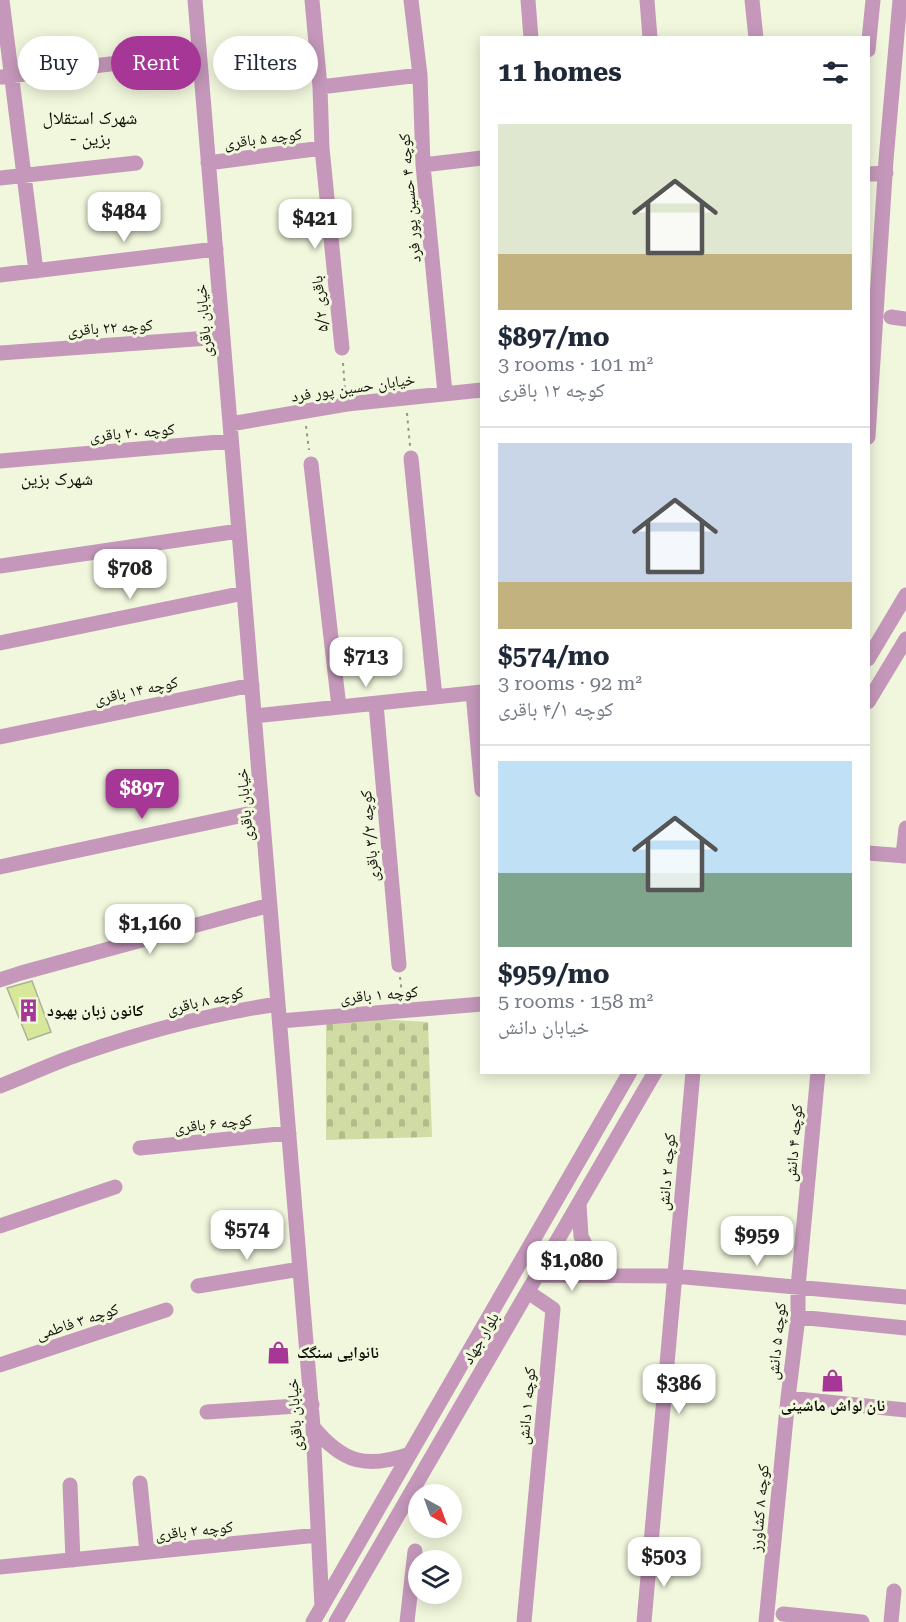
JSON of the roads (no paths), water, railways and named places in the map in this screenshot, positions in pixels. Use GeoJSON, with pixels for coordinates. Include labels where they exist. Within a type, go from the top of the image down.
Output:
{"type":"FeatureCollection","features":[{"type":"Feature","properties":{"kind":"street"},"geometry":{"type":"LineString","coordinates":[[2,0],[6,76],[24,175],[36,271]]}},
{"type":"Feature","properties":{"kind":"street","name":"خیابان باقری"},"geometry":{"type":"LineString","coordinates":[[195,0],[314,1427],[322,1607]]}},
{"type":"Feature","properties":{"kind":"street","name":"باقری ۵/۲"},"geometry":{"type":"LineString","coordinates":[[312,0],[320,87],[322,148],[342,348]]}},
{"type":"Feature","properties":{"kind":"street","name":"کوچه ۴ حسین پور فرد"},"geometry":{"type":"LineString","coordinates":[[411,0],[420,75],[423,165],[445,393]]}},
{"type":"Feature","properties":{"kind":"street"},"geometry":{"type":"LineString","coordinates":[[528,0],[531,36]]}},
{"type":"Feature","properties":{"kind":"street"},"geometry":{"type":"LineString","coordinates":[[647,0],[650,36]]}},
{"type":"Feature","properties":{"kind":"street"},"geometry":{"type":"LineString","coordinates":[[752,0],[756,36]]}},
{"type":"Feature","properties":{"kind":"street"},"geometry":{"type":"LineString","coordinates":[[869,36],[873,0]]}},
{"type":"Feature","properties":{"kind":"street"},"geometry":{"type":"LineString","coordinates":[[870,408],[900,0]]}},
{"type":"Feature","properties":{"kind":"street"},"geometry":{"type":"LineString","coordinates":[[6,76],[111,64]]}},
{"type":"Feature","properties":{"kind":"street"},"geometry":{"type":"LineString","coordinates":[[320,87],[420,75]]}},
{"type":"Feature","properties":{"kind":"street","name":"کوچه ۵ باقری"},"geometry":{"type":"LineString","coordinates":[[208,163],[322,148]]}},
{"type":"Feature","properties":{"kind":"street"},"geometry":{"type":"LineString","coordinates":[[423,165],[480,158]]}},
{"type":"Feature","properties":{"kind":"street"},"geometry":{"type":"LineString","coordinates":[[0,178],[136,163]]}},
{"type":"Feature","properties":{"kind":"street"},"geometry":{"type":"LineString","coordinates":[[870,174],[886,173]]}},
{"type":"Feature","properties":{"kind":"street"},"geometry":{"type":"LineString","coordinates":[[0,275],[216,249]]}},
{"type":"Feature","properties":{"kind":"street","name":"کوچه ۲۲ باقری"},"geometry":{"type":"LineString","coordinates":[[0,353],[223,337]]}},
{"type":"Feature","properties":{"kind":"street","name":"خیابان حسین پور فرد"},"geometry":{"type":"LineString","coordinates":[[230,424],[347,404],[480,390]]}},
{"type":"Feature","properties":{"kind":"street","name":"کوچه ۲۰ باقری"},"geometry":{"type":"LineString","coordinates":[[0,460],[231,441]]}},
{"type":"Feature","properties":{"kind":"street"},"geometry":{"type":"LineString","coordinates":[[411,458],[435,697]]}},
{"type":"Feature","properties":{"kind":"street"},"geometry":{"type":"LineString","coordinates":[[311,464],[339,707]]}},
{"type":"Feature","properties":{"kind":"street"},"geometry":{"type":"LineString","coordinates":[[0,567],[239,531]]}},
{"type":"Feature","properties":{"kind":"street"},"geometry":{"type":"LineString","coordinates":[[0,643],[244,593]]}},
{"type":"Feature","properties":{"kind":"street"},"geometry":{"type":"LineString","coordinates":[[870,656],[906,594]]}},
{"type":"Feature","properties":{"kind":"street"},"geometry":{"type":"LineString","coordinates":[[870,699],[906,639]]}},
{"type":"Feature","properties":{"kind":"street","name":"کوچه ۱۴ باقری"},"geometry":{"type":"LineString","coordinates":[[0,737],[252,685]]}},
{"type":"Feature","properties":{"kind":"street"},"geometry":{"type":"LineString","coordinates":[[254,716],[477,692],[480,751]]}},
{"type":"Feature","properties":{"kind":"street","name":"کوچه ۳/۲ باقری"},"geometry":{"type":"LineString","coordinates":[[376,704],[399,965]]}},
{"type":"Feature","properties":{"kind":"street"},"geometry":{"type":"LineString","coordinates":[[0,867],[262,811]]}},
{"type":"Feature","properties":{"kind":"street"},"geometry":{"type":"LineString","coordinates":[[870,853],[904,856],[906,828]]}},
{"type":"Feature","properties":{"kind":"street"},"geometry":{"type":"LineString","coordinates":[[0,980],[270,905]]}},
{"type":"Feature","properties":{"kind":"street","name":"کوچه ۸ باقری"},"geometry":{"type":"LineString","coordinates":[[2,1085],[77,1055],[160,1029],[242,1009],[278,1004]]}},
{"type":"Feature","properties":{"kind":"street","name":"کوچه ۱ باقری"},"geometry":{"type":"LineString","coordinates":[[280,1021],[480,1004]]}},
{"type":"Feature","properties":{"kind":"street","name":"بلوار جهاد"},"geometry":{"type":"LineString","coordinates":[[313,1622],[629,1074]]}},
{"type":"Feature","properties":{"kind":"street","name":"بلوار جهاد"},"geometry":{"type":"LineString","coordinates":[[336,1622],[654,1074]]}},
{"type":"Feature","properties":{"kind":"street","name":"کوچه ۲ دانش"},"geometry":{"type":"LineString","coordinates":[[644,1622],[693,1074]]}},
{"type":"Feature","properties":{"kind":"street","name":"کوچه ۴ دانش"},"geometry":{"type":"LineString","coordinates":[[798,1287],[818,1074]]}},
{"type":"Feature","properties":{"kind":"street","name":"کوچه ۶ باقری"},"geometry":{"type":"LineString","coordinates":[[140,1148],[289,1133]]}},
{"type":"Feature","properties":{"kind":"street"},"geometry":{"type":"LineString","coordinates":[[0,1226],[115,1187]]}},
{"type":"Feature","properties":{"kind":"street"},"geometry":{"type":"LineString","coordinates":[[579,1204],[581,1236],[590,1255],[606,1275]]}},
{"type":"Feature","properties":{"kind":"street"},"geometry":{"type":"LineString","coordinates":[[198,1286],[300,1269]]}},
{"type":"Feature","properties":{"kind":"street"},"geometry":{"type":"LineString","coordinates":[[538,1275],[674,1276],[906,1297]]}},
{"type":"Feature","properties":{"kind":"street","name":"کوچه ۵ دانش"},"geometry":{"type":"LineString","coordinates":[[788,1398],[798,1317],[798,1287]]}},
{"type":"Feature","properties":{"kind":"street","name":"کوچه ۱ دانش"},"geometry":{"type":"LineString","coordinates":[[524,1622],[553,1309],[528,1292]]}},
{"type":"Feature","properties":{"kind":"street","name":"کوچه ۳ فاطمی"},"geometry":{"type":"LineString","coordinates":[[0,1365],[166,1310]]}},
{"type":"Feature","properties":{"kind":"street"},"geometry":{"type":"LineString","coordinates":[[798,1317],[906,1328]]}},
{"type":"Feature","properties":{"kind":"street"},"geometry":{"type":"LineString","coordinates":[[788,1398],[906,1410]]}},
{"type":"Feature","properties":{"kind":"street","name":"کوچه ۸ کشاورز"},"geometry":{"type":"LineString","coordinates":[[766,1622],[788,1398]]}},
{"type":"Feature","properties":{"kind":"street"},"geometry":{"type":"LineString","coordinates":[[207,1412],[312,1405]]}},
{"type":"Feature","properties":{"kind":"street"},"geometry":{"type":"LineString","coordinates":[[314,1427],[327,1444],[346,1456],[367,1462],[389,1461],[410,1454]]}},
{"type":"Feature","properties":{"kind":"street"},"geometry":{"type":"LineString","coordinates":[[140,1483],[147,1552]]}},
{"type":"Feature","properties":{"kind":"street"},"geometry":{"type":"LineString","coordinates":[[70,1485],[73,1560]]}},
{"type":"Feature","properties":{"kind":"street","name":"کوچه ۲ باقری"},"geometry":{"type":"LineString","coordinates":[[0,1567],[318,1535]]}},
{"type":"Feature","properties":{"kind":"street"},"geometry":{"type":"LineString","coordinates":[[0,1557],[0,1567]]}},
{"type":"Feature","properties":{"kind":"street"},"geometry":{"type":"LineString","coordinates":[[891,1622],[894,1591]]}},
{"type":"Feature","properties":{"kind":"street"},"geometry":{"type":"LineString","coordinates":[[407,1622],[409,1604]]}},
{"type":"Feature","properties":{"kind":"street"},"geometry":{"type":"LineString","coordinates":[[783,1614],[862,1622]]}},
{"type":"Feature","properties":{"kind":"place","name":"کانون زبان بهبود"},"geometry":{"type":"Point","coordinates":[29,1010]}},
{"type":"Feature","properties":{"kind":"place","name":"نانوایی سنگک"},"geometry":{"type":"Point","coordinates":[279,1352]}},
{"type":"Feature","properties":{"kind":"place","name":"نان لواش ماشينى"},"geometry":{"type":"Point","coordinates":[833,1380]}},
{"type":"Feature","properties":{"kind":"district","name":"شهرک استقلال - بزین"},"geometry":{"type":"Point","coordinates":[90,128]}},
{"type":"Feature","properties":{"kind":"district","name":"شهرک بزین"},"geometry":{"type":"Point","coordinates":[57,479]}}]}
